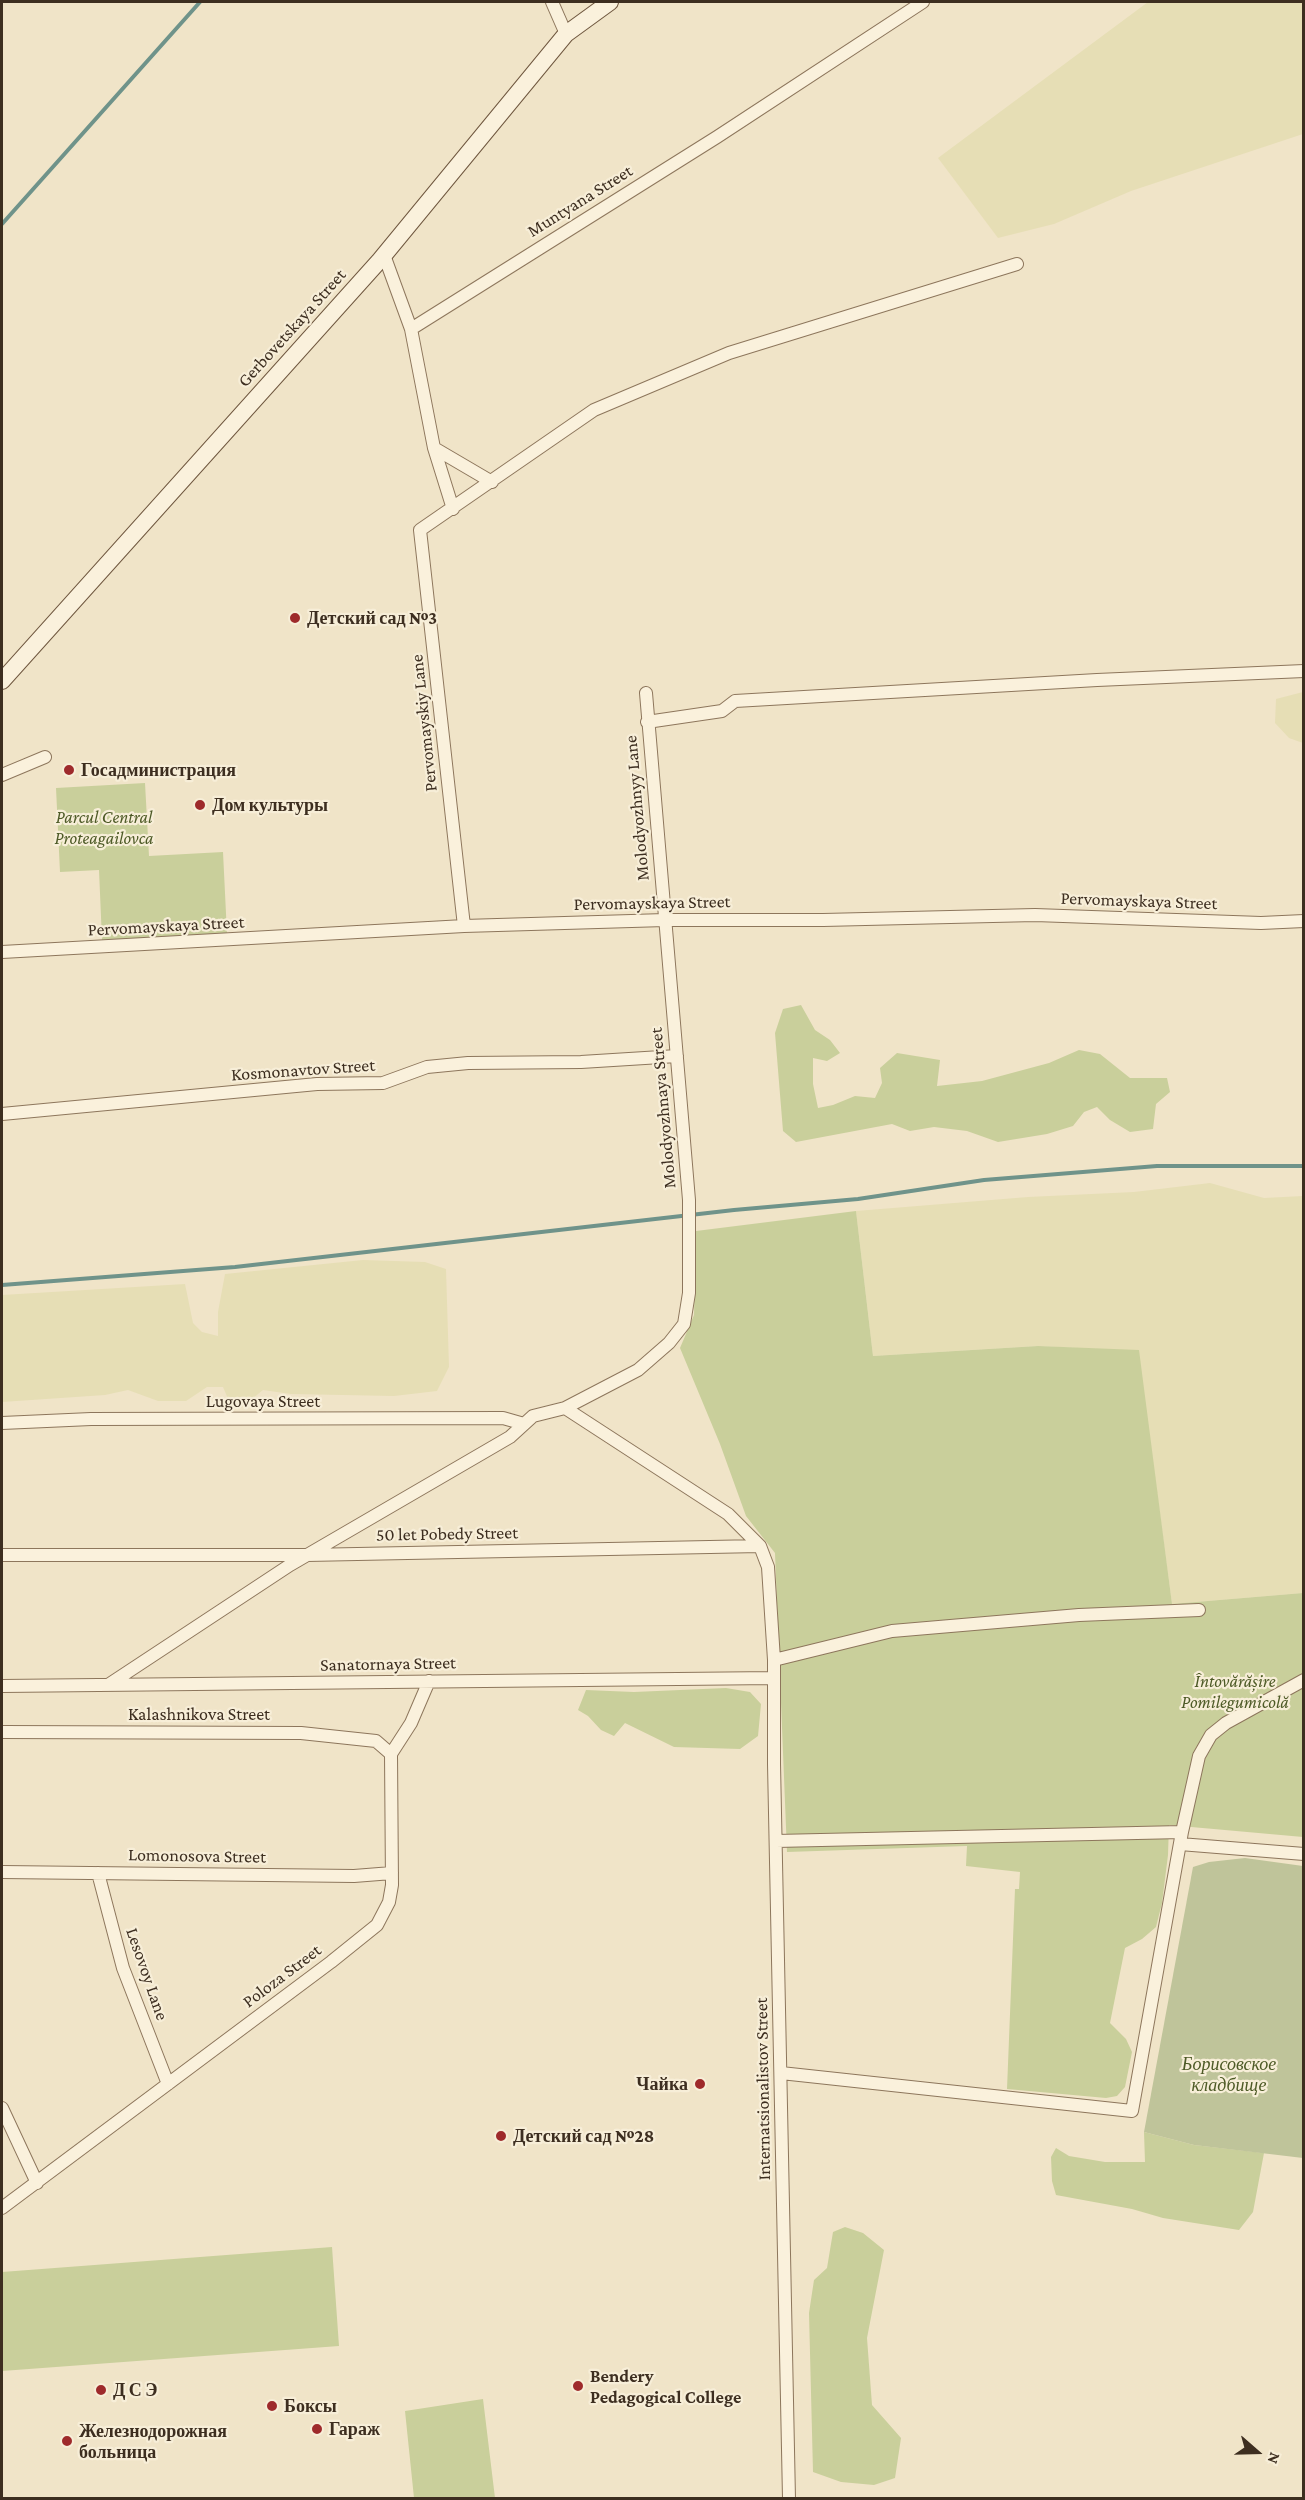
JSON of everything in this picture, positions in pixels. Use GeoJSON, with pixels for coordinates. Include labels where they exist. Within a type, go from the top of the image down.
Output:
{"type":"FeatureCollection","features":[{"type":"Feature","properties":{"kind":"street"},"geometry":{"type":"LineString","coordinates":[[552,2],[566,34]]}},
{"type":"Feature","properties":{"kind":"street","name":"Gerbovetskaya Street"},"geometry":{"type":"LineString","coordinates":[[2,681],[384,255],[566,34],[610,2]]}},
{"type":"Feature","properties":{"kind":"street","name":"Muntyana Street"},"geometry":{"type":"LineString","coordinates":[[411,329],[717,137],[923,2]]}},
{"type":"Feature","properties":{"kind":"street"},"geometry":{"type":"LineString","coordinates":[[384,255],[411,329],[434,448],[453,509]]}},
{"type":"Feature","properties":{"kind":"street","name":"Pervomayskiy Lane"},"geometry":{"type":"LineString","coordinates":[[464,926],[420,530],[594,411],[729,353],[1017,264]]}},
{"type":"Feature","properties":{"kind":"street"},"geometry":{"type":"LineString","coordinates":[[434,448],[492,482]]}},
{"type":"Feature","properties":{"kind":"street"},"geometry":{"type":"LineString","coordinates":[[647,722],[722,711],[735,701],[1304,670]]}},
{"type":"Feature","properties":{"kind":"street","name":"Molodyozhnyy Lane"},"geometry":{"type":"LineString","coordinates":[[646,693],[665,920]]}},
{"type":"Feature","properties":{"kind":"street"},"geometry":{"type":"LineString","coordinates":[[2,775],[45,757]]}},
{"type":"Feature","properties":{"kind":"street","name":"Pervomayskaya Street"},"geometry":{"type":"LineString","coordinates":[[2,952],[464,926],[665,920],[823,920],[1035,915],[1261,923],[1304,921]]}},
{"type":"Feature","properties":{"kind":"street","name":"Molodyozhnaya Street"},"geometry":{"type":"LineString","coordinates":[[108,1685],[307,1555],[510,1437],[533,1416],[565,1408],[638,1370],[669,1343],[684,1324],[689,1293],[689,1200],[665,920]]}},
{"type":"Feature","properties":{"kind":"street","name":"Kosmonavtov Street"},"geometry":{"type":"LineString","coordinates":[[2,1114],[316,1084],[382,1083],[427,1067],[468,1063],[581,1062],[677,1056]]}},
{"type":"Feature","properties":{"kind":"street"},"geometry":{"type":"LineString","coordinates":[[565,1408],[728,1514],[760,1546],[768,1567],[774,1678]]}},
{"type":"Feature","properties":{"kind":"street","name":"Lugovaya Street"},"geometry":{"type":"LineString","coordinates":[[2,1423],[90,1419],[503,1418],[524,1424]]}},
{"type":"Feature","properties":{"kind":"street","name":"50 let Pobedy Street"},"geometry":{"type":"LineString","coordinates":[[2,1555],[307,1555],[760,1546]]}},
{"type":"Feature","properties":{"kind":"street"},"geometry":{"type":"LineString","coordinates":[[774,1660],[892,1632],[1079,1615],[1199,1610]]}},
{"type":"Feature","properties":{"kind":"street","name":"Sanatornaya Street"},"geometry":{"type":"LineString","coordinates":[[2,1686],[774,1678]]}},
{"type":"Feature","properties":{"kind":"street","name":"Internatsionalistov Street"},"geometry":{"type":"LineString","coordinates":[[774,1678],[789,2499]]}},
{"type":"Feature","properties":{"kind":"street"},"geometry":{"type":"LineString","coordinates":[[781,2073],[1132,2111],[1181,1838],[1199,1756],[1211,1735],[1226,1723],[1304,1680]]}},
{"type":"Feature","properties":{"kind":"street"},"geometry":{"type":"LineString","coordinates":[[391,1754],[411,1723],[429,1681]]}},
{"type":"Feature","properties":{"kind":"street","name":"Kalashnikova Street"},"geometry":{"type":"LineString","coordinates":[[2,1732],[301,1733],[376,1742],[391,1754]]}},
{"type":"Feature","properties":{"kind":"street","name":"Poloza Street"},"geometry":{"type":"LineString","coordinates":[[2,2208],[331,1962],[376,1924],[389,1902],[392,1879],[391,1754]]}},
{"type":"Feature","properties":{"kind":"street"},"geometry":{"type":"LineString","coordinates":[[776,1841],[1181,1838],[1304,1854]]}},
{"type":"Feature","properties":{"kind":"street","name":"Lomonosova Street"},"geometry":{"type":"LineString","coordinates":[[2,1872],[354,1876],[392,1879]]}},
{"type":"Feature","properties":{"kind":"street","name":"Lesovoy Lane"},"geometry":{"type":"LineString","coordinates":[[98,1873],[123,1968],[168,2084]]}},
{"type":"Feature","properties":{"kind":"street"},"geometry":{"type":"LineString","coordinates":[[2,2108],[37,2183]]}},
{"type":"Feature","properties":{"kind":"shaded area"},"geometry":{"type":"Polygon","coordinates":[[[1148,2],[1303,2],[1303,134],[1131,191],[1054,224],[998,238],[938,158],[1148,2]]]}},
{"type":"Feature","properties":{"kind":"shaded area"},"geometry":{"type":"Polygon","coordinates":[[[1303,692],[1304,743],[1289,738],[1275,723],[1276,699],[1303,692]]]}},
{"type":"Feature","properties":{"kind":"shaded area"},"geometry":{"type":"Polygon","coordinates":[[[1210,1183],[1264,1198],[1303,1196],[1303,1593],[1172,1604],[1138,1351],[1038,1346],[873,1356],[856,1211],[1028,1197],[1134,1192],[1210,1183]]]}},
{"type":"Feature","properties":{"kind":"shaded area"},"geometry":{"type":"Polygon","coordinates":[[[363,1260],[425,1262],[446,1269],[449,1367],[437,1391],[394,1396],[291,1394],[263,1390],[241,1408],[229,1401],[223,1387],[207,1387],[186,1401],[158,1401],[128,1390],[105,1395],[2,1402],[2,1295],[185,1284],[193,1323],[202,1332],[218,1336],[218,1312],[225,1274],[363,1260]]]}},
{"type":"Feature","properties":{"kind":"green space","name":"Parcul Central Proteagailovca"},"geometry":{"type":"Polygon","coordinates":[[[145,783],[149,856],[223,852],[227,934],[102,940],[99,870],[60,872],[56,788],[145,783]]]}},
{"type":"Feature","properties":{"kind":"green space"},"geometry":{"type":"Polygon","coordinates":[[[801,1005],[815,1030],[830,1040],[840,1053],[827,1061],[813,1058],[813,1084],[818,1108],[855,1096],[875,1098],[882,1083],[880,1068],[897,1053],[940,1060],[937,1086],[982,1081],[1049,1063],[1079,1050],[1100,1054],[1130,1078],[1167,1078],[1170,1092],[1156,1104],[1153,1129],[1130,1132],[1110,1120],[1097,1107],[1084,1112],[1073,1126],[1047,1134],[998,1142],[967,1131],[934,1127],[910,1131],[892,1124],[796,1142],[783,1131],[775,1033],[783,1009],[801,1005]]]}},
{"type":"Feature","properties":{"kind":"green space","name":"Întovărășire Pomilegumicolă"},"geometry":{"type":"Polygon","coordinates":[[[856,1211],[873,1356],[1038,1346],[1139,1350],[1172,1604],[1303,1593],[1303,1837],[1169,1825],[1162,1903],[1156,1927],[1142,1939],[1125,1948],[1110,2023],[1126,2039],[1132,2052],[1125,2087],[1117,2096],[1106,2098],[1007,2089],[1015,1889],[1019,1889],[1020,1872],[966,1866],[967,1846],[787,1852],[775,1553],[746,1516],[720,1444],[680,1348],[694,1315],[696,1231],[856,1211]]]}},
{"type":"Feature","properties":{"kind":"green space"},"geometry":{"type":"Polygon","coordinates":[[[726,1688],[750,1692],[761,1704],[758,1736],[740,1749],[674,1747],[625,1723],[614,1736],[601,1730],[588,1716],[578,1710],[586,1690],[634,1692],[726,1688]]]}},
{"type":"Feature","properties":{"kind":"green space","name":"Борисовское кладбище"},"geometry":{"type":"Polygon","coordinates":[[[1245,1858],[1303,1866],[1303,2158],[1194,2145],[1144,2132],[1193,1867],[1209,1862],[1245,1858]]]}},
{"type":"Feature","properties":{"kind":"green space"},"geometry":{"type":"Polygon","coordinates":[[[1144,2132],[1194,2145],[1264,2153],[1253,2212],[1239,2230],[1163,2218],[1132,2209],[1056,2195],[1052,2181],[1051,2157],[1056,2148],[1069,2156],[1105,2162],[1145,2162],[1144,2132]]]}},
{"type":"Feature","properties":{"kind":"green space"},"geometry":{"type":"Polygon","coordinates":[[[845,2227],[863,2233],[884,2250],[867,2338],[872,2405],[901,2438],[895,2478],[874,2485],[841,2482],[813,2472],[809,2313],[814,2280],[827,2268],[833,2232],[845,2227]]]}},
{"type":"Feature","properties":{"kind":"green space"},"geometry":{"type":"Polygon","coordinates":[[[332,2247],[339,2346],[2,2371],[2,2272],[332,2247]]]}},
{"type":"Feature","properties":{"kind":"green space"},"geometry":{"type":"Polygon","coordinates":[[[483,2399],[495,2498],[414,2498],[405,2411],[483,2399]]]}},
{"type":"Feature","properties":{"kind":"waterway"},"geometry":{"type":"LineString","coordinates":[[2,224],[200,2]]}},
{"type":"Feature","properties":{"kind":"waterway"},"geometry":{"type":"LineString","coordinates":[[2,1285],[235,1267],[734,1210],[858,1199],[984,1180],[1157,1166],[1304,1166]]}},
{"type":"Feature","properties":{"kind":"place","name":"Детский сад №3"},"geometry":{"type":"Point","coordinates":[295,618]}},
{"type":"Feature","properties":{"kind":"place","name":"Госадминистрация"},"geometry":{"type":"Point","coordinates":[69,770]}},
{"type":"Feature","properties":{"kind":"place","name":"Дом культуры"},"geometry":{"type":"Point","coordinates":[200,805]}},
{"type":"Feature","properties":{"kind":"place","name":"Чайка"},"geometry":{"type":"Point","coordinates":[700,2084]}},
{"type":"Feature","properties":{"kind":"place","name":"Детский сад №28"},"geometry":{"type":"Point","coordinates":[501,2136]}},
{"type":"Feature","properties":{"kind":"place","name":"Bendery Pedagogical College"},"geometry":{"type":"Point","coordinates":[578,2386]}},
{"type":"Feature","properties":{"kind":"place","name":"Д С Э"},"geometry":{"type":"Point","coordinates":[101,2390]}},
{"type":"Feature","properties":{"kind":"place","name":"Боксы"},"geometry":{"type":"Point","coordinates":[272,2406]}},
{"type":"Feature","properties":{"kind":"place","name":"Гараж"},"geometry":{"type":"Point","coordinates":[317,2429]}},
{"type":"Feature","properties":{"kind":"place","name":"Железнодорожная больница"},"geometry":{"type":"Point","coordinates":[67,2441]}}]}
